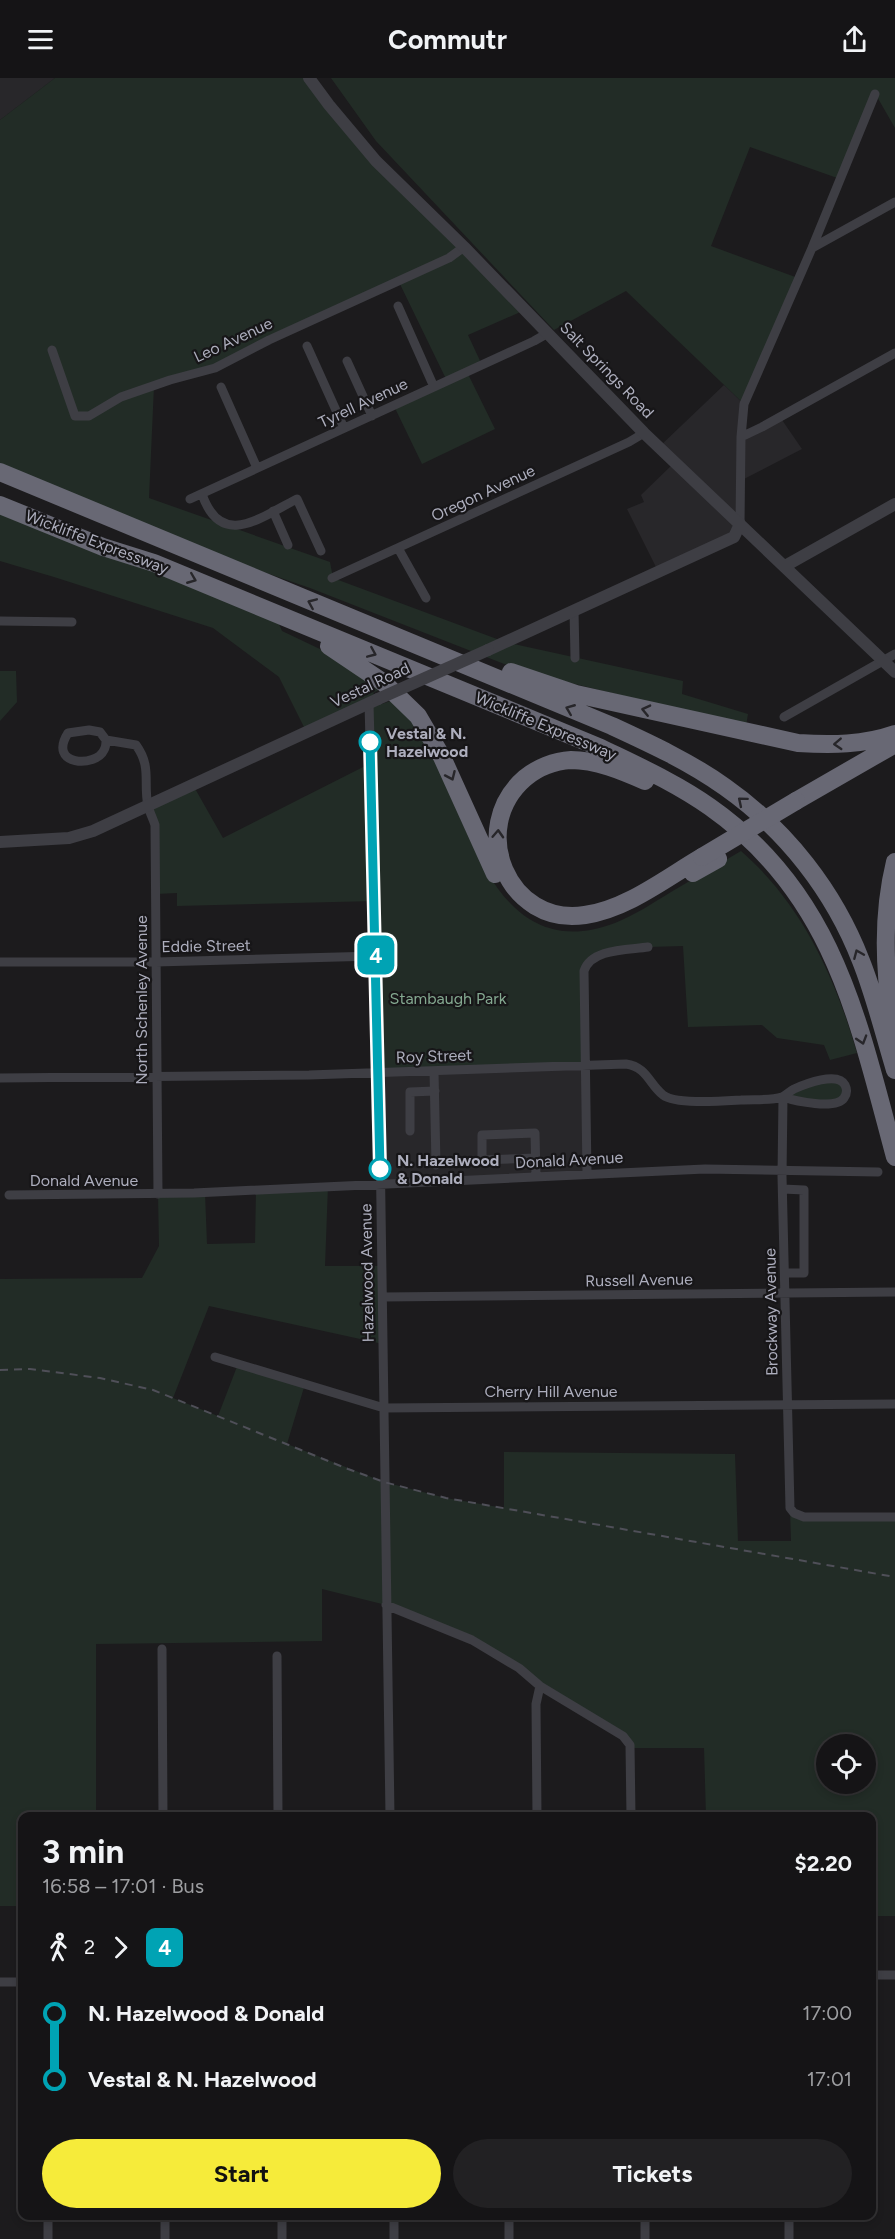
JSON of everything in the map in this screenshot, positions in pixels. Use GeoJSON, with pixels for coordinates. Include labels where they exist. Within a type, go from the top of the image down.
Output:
{"type":"FeatureCollection","features":[{"type":"Feature","properties":{"kind":"highway","name":"Wickliffe Expressway"},"geometry":{"type":"LineString","coordinates":[[0,472],[603,723],[666,751],[723,786],[742,800],[787,842],[832,900],[862,962],[895,1070]]}},
{"type":"Feature","properties":{"kind":"highway","name":"Wickliffe Expressway"},"geometry":{"type":"LineString","coordinates":[[0,505],[103,547],[154,563],[601,748],[662,777],[709,806],[755,844],[797,895],[833,955],[854,1013],[895,1158]]}},
{"type":"Feature","properties":{"kind":"highway"},"geometry":{"type":"LineString","coordinates":[[274,613],[286,625],[327,645],[360,665],[411,708],[431,734],[500,883],[511,898],[532,914],[553,923],[569,926],[587,925],[605,921],[630,910],[895,744]]}},
{"type":"Feature","properties":{"kind":"highway"},"geometry":{"type":"LineString","coordinates":[[352,620],[436,644],[576,694],[776,739],[828,744],[864,741],[895,734]]}},
{"type":"Feature","properties":{"kind":"highway"},"geometry":{"type":"LineString","coordinates":[[799,805],[895,756]]}},
{"type":"Feature","properties":{"kind":"highway"},"geometry":{"type":"LineString","coordinates":[[710,858],[620,904],[588,915],[567,916],[535,906],[512,884],[498,854],[498,826],[502,809],[514,789],[528,776],[550,764],[568,760],[597,764],[653,786],[698,811],[730,834],[747,848],[772,875],[808,924],[854,1013]]}},
{"type":"Feature","properties":{"kind":"highway"},"geometry":{"type":"LineString","coordinates":[[895,862],[887,902],[885,937],[888,990],[895,1035]]}},
{"type":"Feature","properties":{"kind":"street","name":"Salt Springs Road"},"geometry":{"type":"LineString","coordinates":[[309,78],[328,105],[376,161],[464,247],[644,433],[895,672]]}},
{"type":"Feature","properties":{"kind":"street"},"geometry":{"type":"LineString","coordinates":[[740,525],[741,437],[744,404],[812,248],[875,94]]}},
{"type":"Feature","properties":{"kind":"street"},"geometry":{"type":"LineString","coordinates":[[812,248],[895,202]]}},
{"type":"Feature","properties":{"kind":"street","name":"Leo Avenue"},"geometry":{"type":"LineString","coordinates":[[52,350],[75,416],[89,416],[121,397],[215,368],[280,335],[449,258],[464,247]]}},
{"type":"Feature","properties":{"kind":"street"},"geometry":{"type":"LineString","coordinates":[[398,306],[434,387]]}},
{"type":"Feature","properties":{"kind":"street","name":"Tyrell Avenue"},"geometry":{"type":"LineString","coordinates":[[190,499],[548,333]]}},
{"type":"Feature","properties":{"kind":"street"},"geometry":{"type":"LineString","coordinates":[[308,346],[344,428]]}},
{"type":"Feature","properties":{"kind":"street"},"geometry":{"type":"LineString","coordinates":[[741,437],[762,428],[895,353]]}},
{"type":"Feature","properties":{"kind":"street"},"geometry":{"type":"LineString","coordinates":[[347,361],[372,416]]}},
{"type":"Feature","properties":{"kind":"street"},"geometry":{"type":"LineString","coordinates":[[221,387],[257,468]]}},
{"type":"Feature","properties":{"kind":"street","name":"Oregon Avenue"},"geometry":{"type":"LineString","coordinates":[[332,578],[629,442],[644,433]]}},
{"type":"Feature","properties":{"kind":"street"},"geometry":{"type":"LineString","coordinates":[[202,494],[206,508],[217,521],[240,527],[297,500],[321,551]]}},
{"type":"Feature","properties":{"kind":"street"},"geometry":{"type":"LineString","coordinates":[[785,566],[895,504]]}},
{"type":"Feature","properties":{"kind":"street"},"geometry":{"type":"LineString","coordinates":[[273,511],[288,545]]}},
{"type":"Feature","properties":{"kind":"street","name":"Vestal Road"},"geometry":{"type":"LineString","coordinates":[[0,842],[75,837],[148,806],[734,537],[740,525]]}},
{"type":"Feature","properties":{"kind":"street"},"geometry":{"type":"LineString","coordinates":[[398,548],[426,598]]}},
{"type":"Feature","properties":{"kind":"street"},"geometry":{"type":"LineString","coordinates":[[574,610],[575,658]]}},
{"type":"Feature","properties":{"kind":"street"},"geometry":{"type":"LineString","coordinates":[[0,621],[72,622]]}},
{"type":"Feature","properties":{"kind":"street"},"geometry":{"type":"LineString","coordinates":[[784,717],[895,654]]}},
{"type":"Feature","properties":{"kind":"street","name":"Hazelwood Avenue"},"geometry":{"type":"LineString","coordinates":[[373,702],[390,1812]]}},
{"type":"Feature","properties":{"kind":"street"},"geometry":{"type":"LineString","coordinates":[[77,730],[100,732],[106,740],[104,751],[99,756],[88,760],[76,761],[66,757],[62,750],[62,742],[68,733],[77,730]]}},
{"type":"Feature","properties":{"kind":"street","name":"North Schenley Avenue"},"geometry":{"type":"LineString","coordinates":[[106,740],[136,745],[144,756],[147,769],[148,806],[155,825],[158,1194]]}},
{"type":"Feature","properties":{"kind":"street"},"geometry":{"type":"LineString","coordinates":[[587,1174],[583,977],[585,966],[593,958],[603,954],[648,947]]}},
{"type":"Feature","properties":{"kind":"street","name":"Eddie Street"},"geometry":{"type":"LineString","coordinates":[[0,962],[156,962],[376,956]]}},
{"type":"Feature","properties":{"kind":"street","name":"Roy Street"},"geometry":{"type":"LineString","coordinates":[[0,1078],[157,1078],[634,1065],[646,1074],[664,1096],[671,1099],[737,1101],[783,1097],[804,1102],[835,1104],[845,1097],[846,1088],[840,1079],[832,1078],[803,1086],[783,1097]]}},
{"type":"Feature","properties":{"kind":"street"},"geometry":{"type":"LineString","coordinates":[[434,1071],[436,1165]]}},
{"type":"Feature","properties":{"kind":"street"},"geometry":{"type":"LineString","coordinates":[[410,1131],[410,1092],[435,1091]]}},
{"type":"Feature","properties":{"kind":"street","name":"Brockway Avenue"},"geometry":{"type":"LineString","coordinates":[[783,1097],[782,1170],[790,1508],[796,1515],[804,1517],[895,1517]]}},
{"type":"Feature","properties":{"kind":"street"},"geometry":{"type":"LineString","coordinates":[[536,1158],[482,1160],[482,1135],[535,1133],[536,1158],[536,1176]]}},
{"type":"Feature","properties":{"kind":"street","name":"Donald Avenue"},"geometry":{"type":"LineString","coordinates":[[9,1195],[158,1194],[705,1168],[878,1172]]}},
{"type":"Feature","properties":{"kind":"street"},"geometry":{"type":"LineString","coordinates":[[783,1189],[804,1190],[804,1273],[785,1273]]}},
{"type":"Feature","properties":{"kind":"street","name":"Russell Avenue"},"geometry":{"type":"LineString","coordinates":[[383,1297],[895,1292]]}},
{"type":"Feature","properties":{"kind":"street","name":"Cherry Hill Avenue"},"geometry":{"type":"LineString","coordinates":[[215,1357],[384,1408],[895,1404]]}},
{"type":"Feature","properties":{"kind":"street"},"geometry":{"type":"LineString","coordinates":[[386,1605],[472,1640],[519,1668],[540,1686],[623,1736],[630,1745],[631,1812]]}},
{"type":"Feature","properties":{"kind":"street"},"geometry":{"type":"LineString","coordinates":[[162,1649],[163,1812]]}},
{"type":"Feature","properties":{"kind":"street"},"geometry":{"type":"LineString","coordinates":[[277,1656],[278,1812]]}},
{"type":"Feature","properties":{"kind":"street"},"geometry":{"type":"LineString","coordinates":[[537,1812],[536,1704],[540,1686]]}},
{"type":"Feature","properties":{"kind":"street"},"geometry":{"type":"LineString","coordinates":[[876,1975],[895,1975]]}},
{"type":"Feature","properties":{"kind":"street"},"geometry":{"type":"LineString","coordinates":[[0,1982],[18,1982]]}},
{"type":"Feature","properties":{"kind":"street"},"geometry":{"type":"LineString","coordinates":[[48,2220],[48,2239]]}},
{"type":"Feature","properties":{"kind":"street"},"geometry":{"type":"LineString","coordinates":[[165,2220],[165,2239]]}},
{"type":"Feature","properties":{"kind":"street"},"geometry":{"type":"LineString","coordinates":[[282,2220],[282,2239]]}},
{"type":"Feature","properties":{"kind":"street"},"geometry":{"type":"LineString","coordinates":[[394,2220],[394,2239]]}},
{"type":"Feature","properties":{"kind":"street"},"geometry":{"type":"LineString","coordinates":[[509,2220],[509,2239]]}},
{"type":"Feature","properties":{"kind":"street"},"geometry":{"type":"LineString","coordinates":[[645,2220],[645,2239]]}},
{"type":"Feature","properties":{"kind":"street"},"geometry":{"type":"LineString","coordinates":[[789,2220],[789,2239]]}},
{"type":"Feature","properties":{"kind":"shaded area"},"geometry":{"type":"Polygon","coordinates":[[[0,78],[55,78],[0,120],[0,78]]]}},
{"type":"Feature","properties":{"kind":"shaded area"},"geometry":{"type":"Polygon","coordinates":[[[724,385],[744,404],[741,436],[780,417],[802,449],[742,480],[738,532],[658,571],[627,509],[644,502],[641,495],[674,463],[659,447],[724,385]]]}},
{"type":"Feature","properties":{"kind":"shaded area"},"geometry":{"type":"Polygon","coordinates":[[[585,1065],[587,1174],[381,1183],[379,1073],[585,1065]]]}},
{"type":"Feature","properties":{"kind":"green space"},"geometry":{"type":"Polygon","coordinates":[[[55,78],[309,78],[329,105],[525,310],[468,335],[482,365],[467,372],[495,429],[422,464],[394,406],[447,381],[398,280],[222,364],[154,386],[149,498],[330,562],[333,578],[505,642],[683,681],[682,694],[748,714],[746,726],[522,671],[310,588],[127,525],[0,472],[0,120],[55,78]]]}},
{"type":"Feature","properties":{"kind":"green space"},"geometry":{"type":"Polygon","coordinates":[[[331,78],[895,78],[895,128],[876,95],[840,179],[750,147],[711,246],[798,278],[744,404],[626,291],[554,330],[376,141],[331,78]]]}},
{"type":"Feature","properties":{"kind":"green space","name":"Stambaugh Park"},"geometry":{"type":"Polygon","coordinates":[[[0,505],[274,613],[282,631],[322,650],[382,688],[373,693],[382,704],[396,699],[419,727],[488,873],[510,903],[538,924],[572,932],[615,923],[644,909],[741,851],[782,894],[814,943],[838,997],[857,1053],[830,1060],[824,1045],[777,1038],[762,1025],[688,1027],[683,946],[648,947],[603,954],[585,966],[585,1065],[379,1073],[375,901],[177,906],[177,893],[156,894],[155,825],[148,806],[193,785],[223,838],[371,763],[369,705],[307,733],[279,677],[213,628],[0,561],[0,505]]]}},
{"type":"Feature","properties":{"kind":"green space"},"geometry":{"type":"Polygon","coordinates":[[[0,671],[16,671],[17,702],[0,721],[0,671]]]}},
{"type":"Feature","properties":{"kind":"green space"},"geometry":{"type":"Polygon","coordinates":[[[832,1078],[843,1082],[842,1100],[793,1100],[792,1090],[832,1078]]]}},
{"type":"Feature","properties":{"kind":"green space"},"geometry":{"type":"Polygon","coordinates":[[[328,1186],[325,1266],[383,1266],[383,1344],[209,1306],[173,1398],[218,1416],[238,1364],[305,1384],[287,1444],[384,1482],[446,1498],[504,1508],[504,1452],[735,1454],[738,1541],[791,1541],[790,1508],[794,1513],[895,1517],[895,1916],[876,1916],[876,1812],[706,1812],[704,1748],[630,1748],[630,1745],[491,1651],[386,1605],[322,1589],[322,1641],[96,1644],[96,1812],[18,1812],[18,1906],[0,1906],[0,1279],[142,1278],[159,1246],[158,1194],[205,1193],[207,1244],[255,1243],[256,1190],[328,1186]]]}},
{"type":"Feature","properties":{"kind":"railway"},"geometry":{"type":"LineString","coordinates":[[0,1370],[30,1369],[100,1378],[153,1390],[348,1469],[384,1482],[446,1498],[895,1577]]}},
{"type":"Feature","properties":{"kind":"bus line","name":"4"},"geometry":{"type":"LineString","coordinates":[[370,742],[380,1169]]}},
{"type":"Feature","properties":{"kind":"place","name":"Vestal & N. Hazelwood"},"geometry":{"type":"Point","coordinates":[370,742]}},
{"type":"Feature","properties":{"kind":"place","name":"N. Hazelwood & Donald"},"geometry":{"type":"Point","coordinates":[380,1169]}}]}
